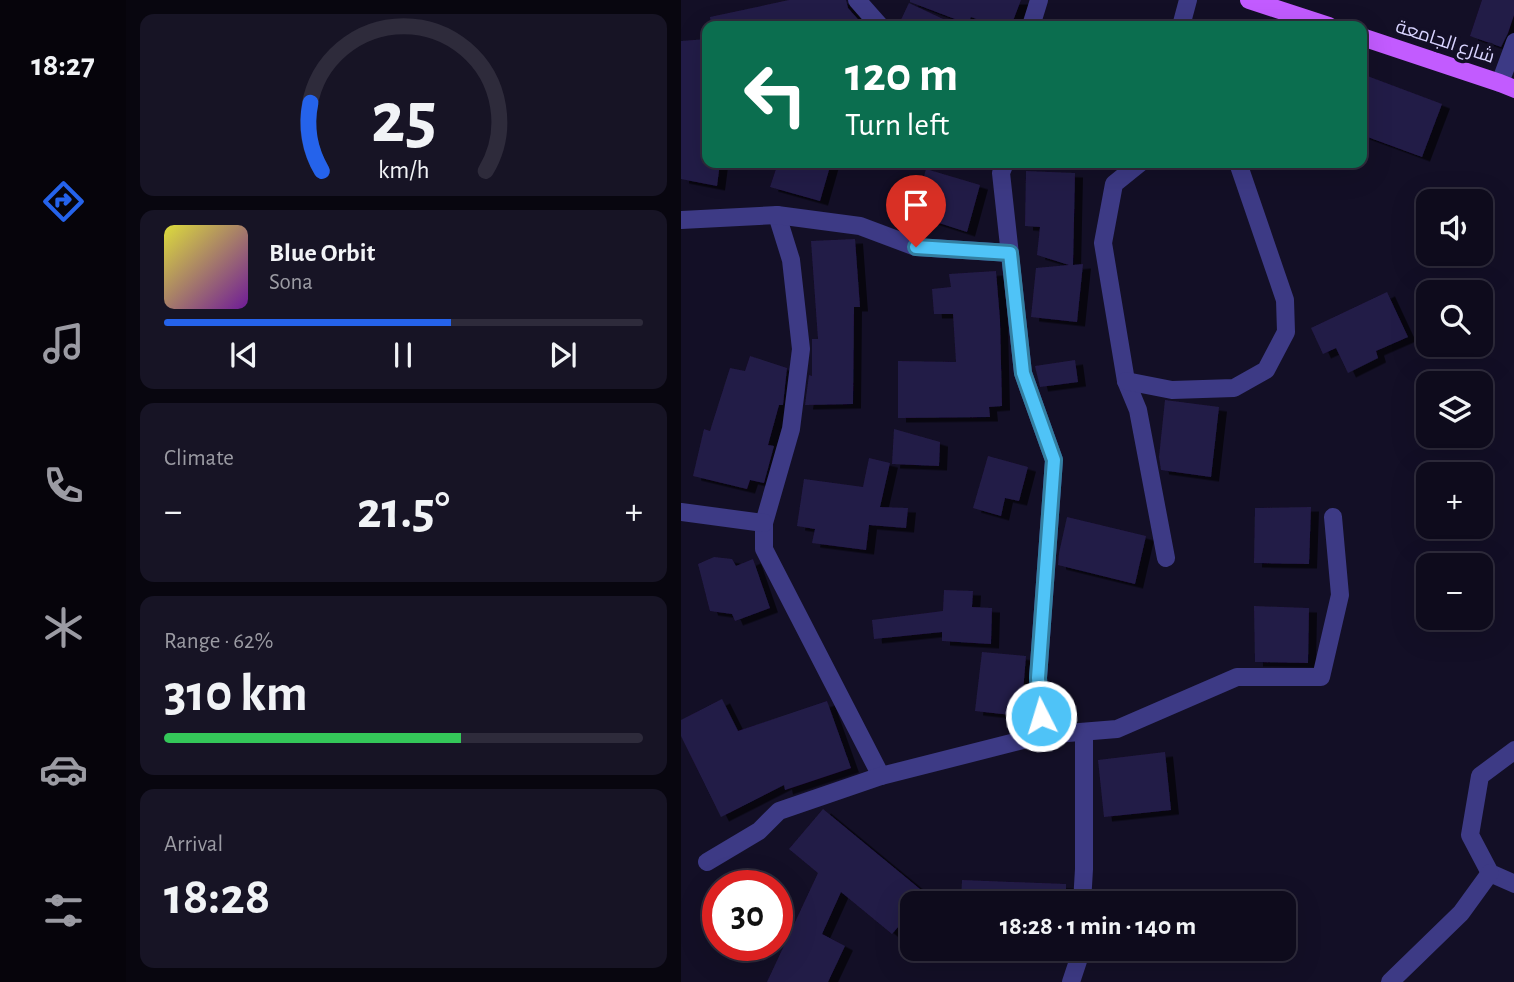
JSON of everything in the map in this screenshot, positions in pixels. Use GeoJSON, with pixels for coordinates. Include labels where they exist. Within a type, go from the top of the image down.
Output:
{"type":"FeatureCollection","features":[{"type":"Feature","properties":{"kind":"main road"},"geometry":{"type":"LineString","coordinates":[[1249,0],[1314,21]]}},
{"type":"Feature","properties":{"kind":"main road","name":"شارع الجامعة"},"geometry":{"type":"LineString","coordinates":[[1367,39],[1507,86]]}},
{"type":"Feature","properties":{"kind":"street"},"geometry":{"type":"LineString","coordinates":[[857,0],[876,21]]}},
{"type":"Feature","properties":{"kind":"street"},"geometry":{"type":"LineString","coordinates":[[1033,21],[1039,0]]}},
{"type":"Feature","properties":{"kind":"street"},"geometry":{"type":"LineString","coordinates":[[1182,21],[1188,0]]}},
{"type":"Feature","properties":{"kind":"street"},"geometry":{"type":"LineString","coordinates":[[1507,86],[1514,42]]}},
{"type":"Feature","properties":{"kind":"street"},"geometry":{"type":"LineString","coordinates":[[1003,168],[1001,173],[1023,373],[1054,460],[1038,678],[1043,735]]}},
{"type":"Feature","properties":{"kind":"street"},"geometry":{"type":"LineString","coordinates":[[1134,168],[1114,184],[1103,243],[1126,381],[1138,410],[1166,558]]}},
{"type":"Feature","properties":{"kind":"street"},"geometry":{"type":"LineString","coordinates":[[1126,381],[1172,390],[1234,388],[1266,370],[1286,332],[1285,300],[1239,168]]}},
{"type":"Feature","properties":{"kind":"street"},"geometry":{"type":"LineString","coordinates":[[681,220],[777,215],[860,226],[916,247],[1010,253]]}},
{"type":"Feature","properties":{"kind":"street"},"geometry":{"type":"LineString","coordinates":[[777,215],[791,260],[801,349],[791,429],[764,523],[764,550],[881,776]]}},
{"type":"Feature","properties":{"kind":"street"},"geometry":{"type":"LineString","coordinates":[[681,512],[764,523]]}},
{"type":"Feature","properties":{"kind":"street"},"geometry":{"type":"LineString","coordinates":[[707,862],[759,831],[779,811],[881,776],[1043,735],[1117,729],[1237,677],[1321,677],[1340,595],[1333,517]]}},
{"type":"Feature","properties":{"kind":"street"},"geometry":{"type":"LineString","coordinates":[[1083,891],[1084,732]]}},
{"type":"Feature","properties":{"kind":"street"},"geometry":{"type":"LineString","coordinates":[[1514,750],[1480,776],[1470,835],[1490,873],[1514,884]]}},
{"type":"Feature","properties":{"kind":"street"},"geometry":{"type":"LineString","coordinates":[[1390,982],[1461,913],[1490,873]]}},
{"type":"Feature","properties":{"kind":"street"},"geometry":{"type":"LineString","coordinates":[[1071,982],[1078,961]]}},
{"type":"Feature","properties":{"kind":"building"},"geometry":{"type":"Polygon","coordinates":[[[789,0],[846,0],[848,8],[860,21],[710,21],[710,17],[789,0]]]}},
{"type":"Feature","properties":{"kind":"building"},"geometry":{"type":"Polygon","coordinates":[[[1021,0],[1013,21],[982,21],[971,17],[969,21],[960,21],[910,2],[1021,0]]]}},
{"type":"Feature","properties":{"kind":"building"},"geometry":{"type":"Polygon","coordinates":[[[1482,0],[1514,0],[1514,15],[1501,47],[1470,36],[1482,0]]]}},
{"type":"Feature","properties":{"kind":"building"},"geometry":{"type":"Polygon","coordinates":[[[909,3],[947,21],[900,21],[909,3]]]}},
{"type":"Feature","properties":{"kind":"building"},"geometry":{"type":"Polygon","coordinates":[[[702,39],[702,168],[719,168],[717,186],[681,179],[681,41],[702,39]]]}},
{"type":"Feature","properties":{"kind":"building"},"geometry":{"type":"Polygon","coordinates":[[[1367,76],[1442,104],[1422,157],[1367,137],[1367,76]]]}},
{"type":"Feature","properties":{"kind":"building"},"geometry":{"type":"Polygon","coordinates":[[[776,168],[830,168],[820,201],[770,187],[776,168]]]}},
{"type":"Feature","properties":{"kind":"building"},"geometry":{"type":"Polygon","coordinates":[[[926,169],[980,185],[967,232],[914,215],[926,169]]]}},
{"type":"Feature","properties":{"kind":"building"},"geometry":{"type":"Polygon","coordinates":[[[1026,171],[1075,173],[1073,265],[1083,264],[1077,322],[1031,317],[1036,268],[1069,265],[1037,255],[1040,227],[1025,226],[1026,171]]]}},
{"type":"Feature","properties":{"kind":"building"},"geometry":{"type":"Polygon","coordinates":[[[855,239],[860,307],[854,307],[853,404],[805,405],[809,375],[812,376],[812,339],[818,339],[811,241],[855,239]]]}},
{"type":"Feature","properties":{"kind":"building"},"geometry":{"type":"Polygon","coordinates":[[[996,271],[1002,406],[989,407],[990,417],[898,418],[898,361],[956,362],[953,314],[934,314],[932,289],[951,287],[949,274],[996,271]]]}},
{"type":"Feature","properties":{"kind":"building"},"geometry":{"type":"Polygon","coordinates":[[[1387,292],[1408,337],[1376,351],[1378,358],[1348,373],[1336,348],[1323,354],[1311,328],[1387,292]]]}},
{"type":"Feature","properties":{"kind":"building"},"geometry":{"type":"Polygon","coordinates":[[[750,356],[787,368],[783,405],[779,405],[768,445],[774,446],[764,483],[750,480],[747,489],[693,476],[704,429],[710,431],[730,368],[745,371],[750,356]]]}},
{"type":"Feature","properties":{"kind":"building"},"geometry":{"type":"Polygon","coordinates":[[[1075,360],[1078,382],[1040,387],[1035,366],[1075,360]]]}},
{"type":"Feature","properties":{"kind":"building"},"geometry":{"type":"Polygon","coordinates":[[[1165,400],[1219,407],[1211,477],[1161,470],[1159,457],[1165,400]]]}},
{"type":"Feature","properties":{"kind":"building"},"geometry":{"type":"Polygon","coordinates":[[[894,429],[940,442],[939,466],[892,464],[894,429]]]}},
{"type":"Feature","properties":{"kind":"building"},"geometry":{"type":"Polygon","coordinates":[[[988,456],[1028,467],[1019,501],[1005,498],[1001,516],[973,508],[988,456]]]}},
{"type":"Feature","properties":{"kind":"building"},"geometry":{"type":"Polygon","coordinates":[[[869,458],[890,463],[880,507],[908,508],[906,528],[869,525],[866,550],[812,543],[815,529],[797,526],[804,479],[863,487],[869,458]]]}},
{"type":"Feature","properties":{"kind":"building"},"geometry":{"type":"Polygon","coordinates":[[[1311,507],[1309,564],[1254,563],[1255,508],[1311,507]]]}},
{"type":"Feature","properties":{"kind":"building"},"geometry":{"type":"Polygon","coordinates":[[[1067,517],[1146,536],[1135,584],[1058,565],[1067,517]]]}},
{"type":"Feature","properties":{"kind":"building"},"geometry":{"type":"Polygon","coordinates":[[[714,557],[732,559],[736,566],[753,559],[770,608],[735,621],[732,614],[710,611],[698,564],[714,557]]]}},
{"type":"Feature","properties":{"kind":"building"},"geometry":{"type":"Polygon","coordinates":[[[944,590],[973,591],[972,607],[992,608],[991,644],[942,641],[942,632],[874,639],[872,620],[943,611],[944,590]]]}},
{"type":"Feature","properties":{"kind":"building"},"geometry":{"type":"Polygon","coordinates":[[[1254,606],[1309,608],[1308,663],[1255,662],[1254,606]]]}},
{"type":"Feature","properties":{"kind":"building"},"geometry":{"type":"Polygon","coordinates":[[[982,652],[1026,656],[1021,716],[975,711],[982,652]]]}},
{"type":"Feature","properties":{"kind":"building"},"geometry":{"type":"Polygon","coordinates":[[[722,699],[738,731],[827,701],[851,768],[785,790],[784,785],[721,817],[681,736],[681,720],[722,699]]]}},
{"type":"Feature","properties":{"kind":"building"},"geometry":{"type":"Polygon","coordinates":[[[1165,752],[1171,810],[1104,817],[1098,760],[1165,752]]]}},
{"type":"Feature","properties":{"kind":"building"},"geometry":{"type":"Polygon","coordinates":[[[823,809],[922,891],[900,891],[900,925],[892,934],[841,892],[822,934],[845,946],[828,982],[767,982],[777,961],[793,961],[793,926],[818,873],[789,849],[823,809]]]}},
{"type":"Feature","properties":{"kind":"building"},"geometry":{"type":"Polygon","coordinates":[[[962,880],[1066,884],[1066,891],[962,891],[962,880]]]}},
{"type":"Feature","properties":{"kind":"route"},"geometry":{"type":"LineString","coordinates":[[916,247],[1010,253],[1023,373],[1054,460],[1038,678],[1041,716]]}}]}
